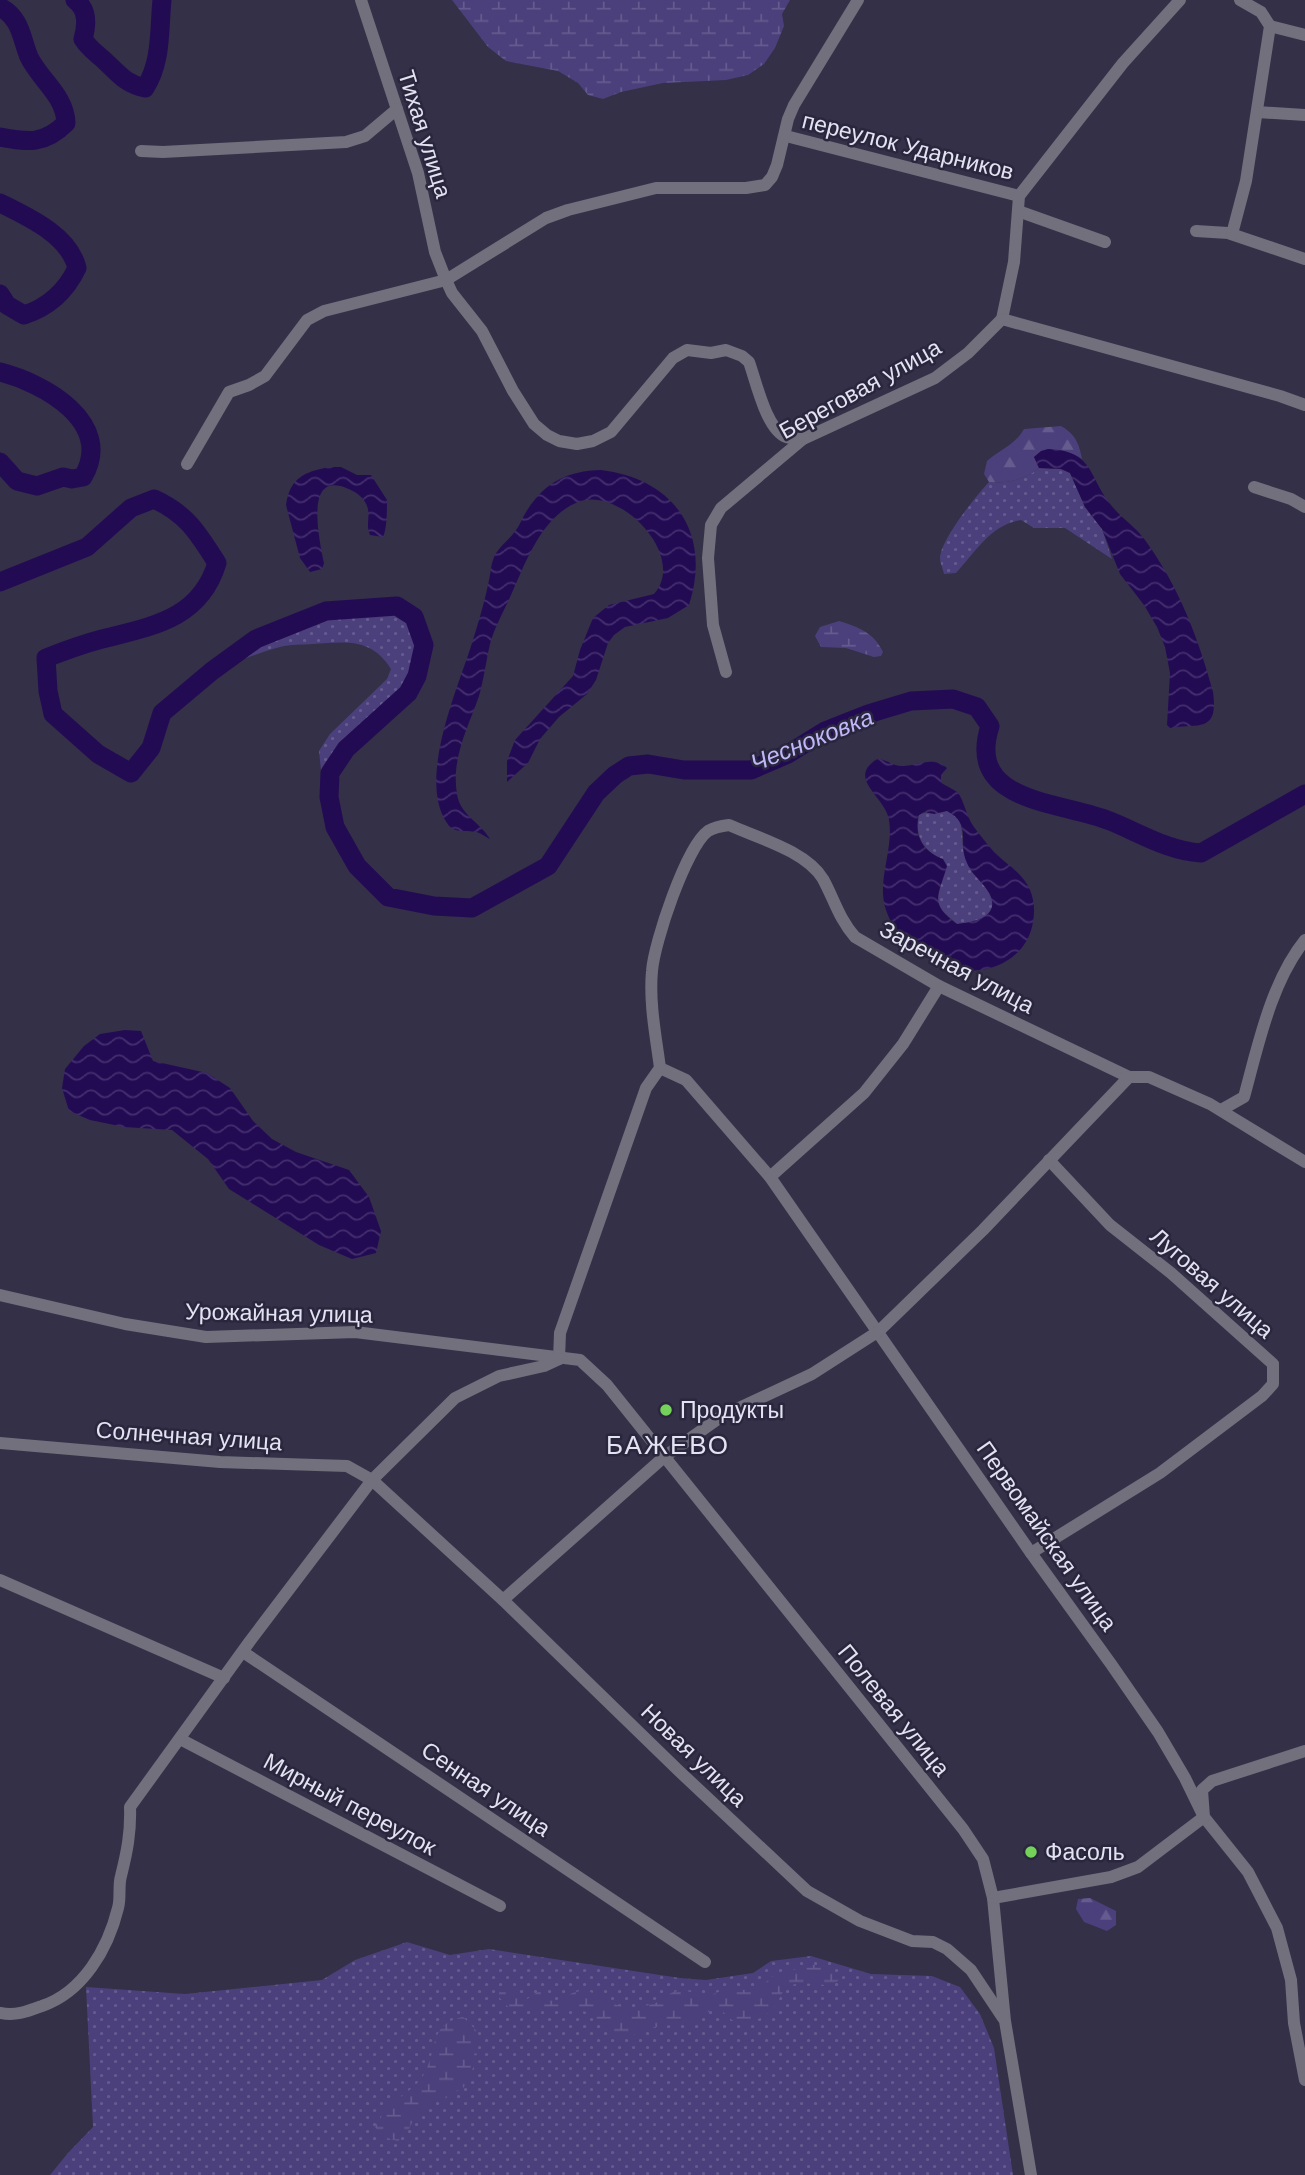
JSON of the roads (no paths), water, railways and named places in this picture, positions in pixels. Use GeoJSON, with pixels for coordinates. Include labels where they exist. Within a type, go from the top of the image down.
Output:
{"type":"FeatureCollection","features":[{"type":"Feature","properties":{"kind":"street","name":"Тихая улица"},"geometry":{"type":"LineString","coordinates":[[360,0],[418,173],[435,252],[446,280],[452,293],[482,331],[513,391],[534,424],[559,441],[577,444],[593,441],[611,432],[673,358],[687,350],[711,353],[726,351],[742,356],[749,362],[768,418],[786,437],[803,439]]}},
{"type":"Feature","properties":{"kind":"street"},"geometry":{"type":"LineString","coordinates":[[187,464],[229,392],[265,376],[307,320],[324,311],[446,280],[546,218],[568,210],[656,188],[746,188],[765,184],[772,177],[777,165],[794,105],[858,0]]}},
{"type":"Feature","properties":{"kind":"street"},"geometry":{"type":"LineString","coordinates":[[1180,0],[1123,63],[1019,196],[1014,262],[1002,319],[1305,405]]}},
{"type":"Feature","properties":{"kind":"street"},"geometry":{"type":"LineString","coordinates":[[1232,234],[1246,181],[1270,26],[1261,12],[1240,0]]}},
{"type":"Feature","properties":{"kind":"street"},"geometry":{"type":"LineString","coordinates":[[1270,26],[1305,35]]}},
{"type":"Feature","properties":{"kind":"street"},"geometry":{"type":"LineString","coordinates":[[141,151],[346,142],[365,136],[397,108]]}},
{"type":"Feature","properties":{"kind":"street"},"geometry":{"type":"LineString","coordinates":[[1257,112],[1305,115]]}},
{"type":"Feature","properties":{"kind":"street","name":"переулок Ударников"},"geometry":{"type":"LineString","coordinates":[[786,136],[1019,196]]}},
{"type":"Feature","properties":{"kind":"street","name":"переулок Ударников"},"geometry":{"type":"LineString","coordinates":[[1018,211],[1105,242]]}},
{"type":"Feature","properties":{"kind":"street"},"geometry":{"type":"LineString","coordinates":[[1196,231],[1232,234],[1305,259]]}},
{"type":"Feature","properties":{"kind":"street","name":"Береговая улица"},"geometry":{"type":"LineString","coordinates":[[726,672],[712,612],[708,558],[712,525],[721,508],[803,439],[935,378],[968,353],[1002,319]]}},
{"type":"Feature","properties":{"kind":"street"},"geometry":{"type":"LineString","coordinates":[[1254,487],[1291,499],[1305,507]]}},
{"type":"Feature","properties":{"kind":"street","name":"Заречная улица"},"geometry":{"type":"LineString","coordinates":[[660,1068],[652,1009],[652,970],[661,933],[677,884],[699,841],[707,832],[718,826],[729,825],[801,857],[815,869],[844,925],[855,937],[939,986],[1129,1077],[1149,1077],[1221,1110],[1305,1162]]}},
{"type":"Feature","properties":{"kind":"street"},"geometry":{"type":"LineString","coordinates":[[1221,1110],[1244,1097],[1265,1018],[1285,972],[1305,940]]}},
{"type":"Feature","properties":{"kind":"street"},"geometry":{"type":"LineString","coordinates":[[770,1177],[864,1093],[903,1044],[939,986]]}},
{"type":"Feature","properties":{"kind":"street"},"geometry":{"type":"LineString","coordinates":[[0,2013],[15,2015],[53,2003],[90,1972],[108,1938],[119,1905],[120,1878],[126,1863],[131,1832],[130,1807],[372,1480],[455,1398],[499,1376],[544,1366],[559,1359],[560,1332],[646,1088],[660,1068]]}},
{"type":"Feature","properties":{"kind":"street","name":"Первомайская улица"},"geometry":{"type":"LineString","coordinates":[[660,1068],[686,1080],[770,1177],[1158,1732],[1204,1817],[1248,1872],[1277,1928],[1291,1980],[1294,2023],[1305,2080]]}},
{"type":"Feature","properties":{"kind":"street"},"geometry":{"type":"LineString","coordinates":[[503,1600],[664,1457],[722,1416],[812,1374],[879,1331],[983,1230],[1129,1077]]}},
{"type":"Feature","properties":{"kind":"street","name":"Луговая улица"},"geometry":{"type":"LineString","coordinates":[[1031,1553],[1160,1473],[1262,1396],[1273,1384],[1273,1364],[1171,1273],[1110,1225],[1049,1160]]}},
{"type":"Feature","properties":{"kind":"street","name":"Урожайная улица"},"geometry":{"type":"LineString","coordinates":[[0,1295],[125,1324],[206,1337],[355,1332],[559,1359]]}},
{"type":"Feature","properties":{"kind":"street","name":"Полевая улица"},"geometry":{"type":"LineString","coordinates":[[559,1359],[580,1360],[607,1385],[963,1829],[983,1859],[993,1898],[1005,2021],[1031,2175]]}},
{"type":"Feature","properties":{"kind":"street","name":"Солнечная улица"},"geometry":{"type":"LineString","coordinates":[[0,1443],[220,1462],[347,1466],[372,1480]]}},
{"type":"Feature","properties":{"kind":"street","name":"Новая улица"},"geometry":{"type":"LineString","coordinates":[[372,1480],[503,1600],[807,1891],[860,1921],[912,1941],[933,1942],[947,1949],[971,1970],[1005,2021]]}},
{"type":"Feature","properties":{"kind":"street"},"geometry":{"type":"LineString","coordinates":[[0,1580],[224,1678]]}},
{"type":"Feature","properties":{"kind":"street","name":"Сенная улица"},"geometry":{"type":"LineString","coordinates":[[243,1652],[705,1962]]}},
{"type":"Feature","properties":{"kind":"street","name":"Мирный переулок"},"geometry":{"type":"LineString","coordinates":[[180,1739],[500,1906]]}},
{"type":"Feature","properties":{"kind":"street"},"geometry":{"type":"LineString","coordinates":[[993,1898],[1111,1877],[1138,1867],[1204,1817],[1202,1790],[1212,1781],[1305,1751]]}},
{"type":"Feature","properties":{"kind":"water"},"geometry":{"type":"Polygon","coordinates":[[[1048,449],[1063,451],[1082,460],[1111,505],[1141,535],[1168,576],[1194,632],[1213,692],[1213,715],[1204,724],[1170,728],[1167,725],[1170,673],[1165,647],[1157,627],[1120,574],[1102,529],[1085,507],[1070,473],[1061,469],[1039,468],[1034,457],[1048,449]]]}},
{"type":"Feature","properties":{"kind":"water"},"geometry":{"type":"Polygon","coordinates":[[[329,467],[341,467],[357,475],[371,475],[387,500],[385,529],[383,537],[370,535],[368,509],[363,499],[346,488],[329,486],[322,492],[317,515],[324,563],[322,569],[310,572],[300,558],[286,505],[291,488],[300,477],[329,467]]]}},
{"type":"Feature","properties":{"kind":"water"},"geometry":{"type":"Polygon","coordinates":[[[601,470],[627,475],[649,485],[667,498],[681,514],[691,533],[695,555],[695,579],[689,605],[668,618],[625,627],[614,635],[608,643],[596,680],[587,694],[559,717],[540,739],[528,763],[507,782],[507,761],[515,740],[573,676],[593,618],[609,605],[654,594],[662,578],[662,561],[656,544],[644,527],[612,504],[594,500],[578,502],[554,518],[544,529],[529,555],[494,631],[479,696],[458,756],[456,781],[459,801],[466,813],[490,839],[478,833],[453,829],[447,823],[439,804],[436,783],[438,759],[450,708],[480,618],[495,555],[513,534],[533,502],[549,486],[567,476],[601,470]]]}},
{"type":"Feature","properties":{"kind":"water"},"geometry":{"type":"Polygon","coordinates":[[[877,759],[900,766],[937,762],[947,768],[941,775],[941,782],[958,793],[974,827],[994,852],[1023,879],[1032,895],[1032,927],[1022,948],[1013,956],[987,969],[951,968],[934,962],[919,952],[894,926],[883,899],[889,820],[866,781],[868,766],[877,759]],[[947,811],[934,814],[924,812],[919,815],[918,830],[925,848],[943,859],[947,866],[939,892],[939,904],[957,924],[977,920],[990,912],[992,899],[967,863],[962,828],[955,816],[947,811]]]}},
{"type":"Feature","properties":{"kind":"water"},"geometry":{"type":"Polygon","coordinates":[[[125,1030],[141,1031],[153,1061],[207,1073],[230,1088],[253,1121],[272,1139],[296,1152],[349,1170],[369,1197],[381,1231],[376,1253],[352,1259],[319,1245],[229,1189],[208,1159],[172,1130],[124,1127],[90,1120],[69,1111],[62,1088],[65,1069],[84,1046],[100,1034],[125,1030]]]}},
{"type":"Feature","properties":{"kind":"waterway","name":"Чесноковка"},"geometry":{"type":"LineString","coordinates":[[75,0],[84,13],[86,23],[83,39],[86,43],[124,78],[145,88],[157,56],[162,0]]}},
{"type":"Feature","properties":{"kind":"waterway","name":"Чесноковка"},"geometry":{"type":"LineString","coordinates":[[0,7],[16,22],[29,57],[61,104],[66,123],[50,135],[35,140],[0,137]]}},
{"type":"Feature","properties":{"kind":"waterway","name":"Чесноковка"},"geometry":{"type":"LineString","coordinates":[[0,203],[35,221],[57,237],[73,256],[77,268],[56,297],[41,308],[24,315],[7,305],[0,294]]}},
{"type":"Feature","properties":{"kind":"waterway","name":"Чесноковка"},"geometry":{"type":"LineString","coordinates":[[0,372],[18,377],[54,396],[70,408],[90,439],[90,457],[83,477],[63,477],[37,486],[17,481],[0,462]]}},
{"type":"Feature","properties":{"kind":"waterway","name":"Чесноковка"},"geometry":{"type":"LineString","coordinates":[[0,582],[87,547],[131,508],[154,499],[175,511],[191,525],[204,542],[217,563],[209,582],[187,608],[156,624],[46,658],[48,691],[53,714],[98,754],[131,773],[151,748],[162,713],[256,639],[326,611],[397,606],[414,617],[424,645],[417,676],[408,693],[346,749],[330,773],[329,797],[335,827],[357,866],[388,897],[434,906],[472,908],[548,866],[596,793],[629,766],[648,764],[684,770],[751,770],[788,754],[825,731],[911,701],[953,699],[977,707],[990,726],[986,752],[991,771],[1004,785],[1022,795],[1090,814],[1154,841],[1189,852],[1201,853],[1305,794]]}},
{"type":"Feature","properties":{"kind":"place","name":"Продукты"},"geometry":{"type":"Point","coordinates":[666,1410]}},
{"type":"Feature","properties":{"kind":"place","name":"Фасоль"},"geometry":{"type":"Point","coordinates":[1031,1852]}},
{"type":"Feature","properties":{"kind":"district","name":"БАЖЕВО"},"geometry":{"type":"Point","coordinates":[668,1445]}}]}
